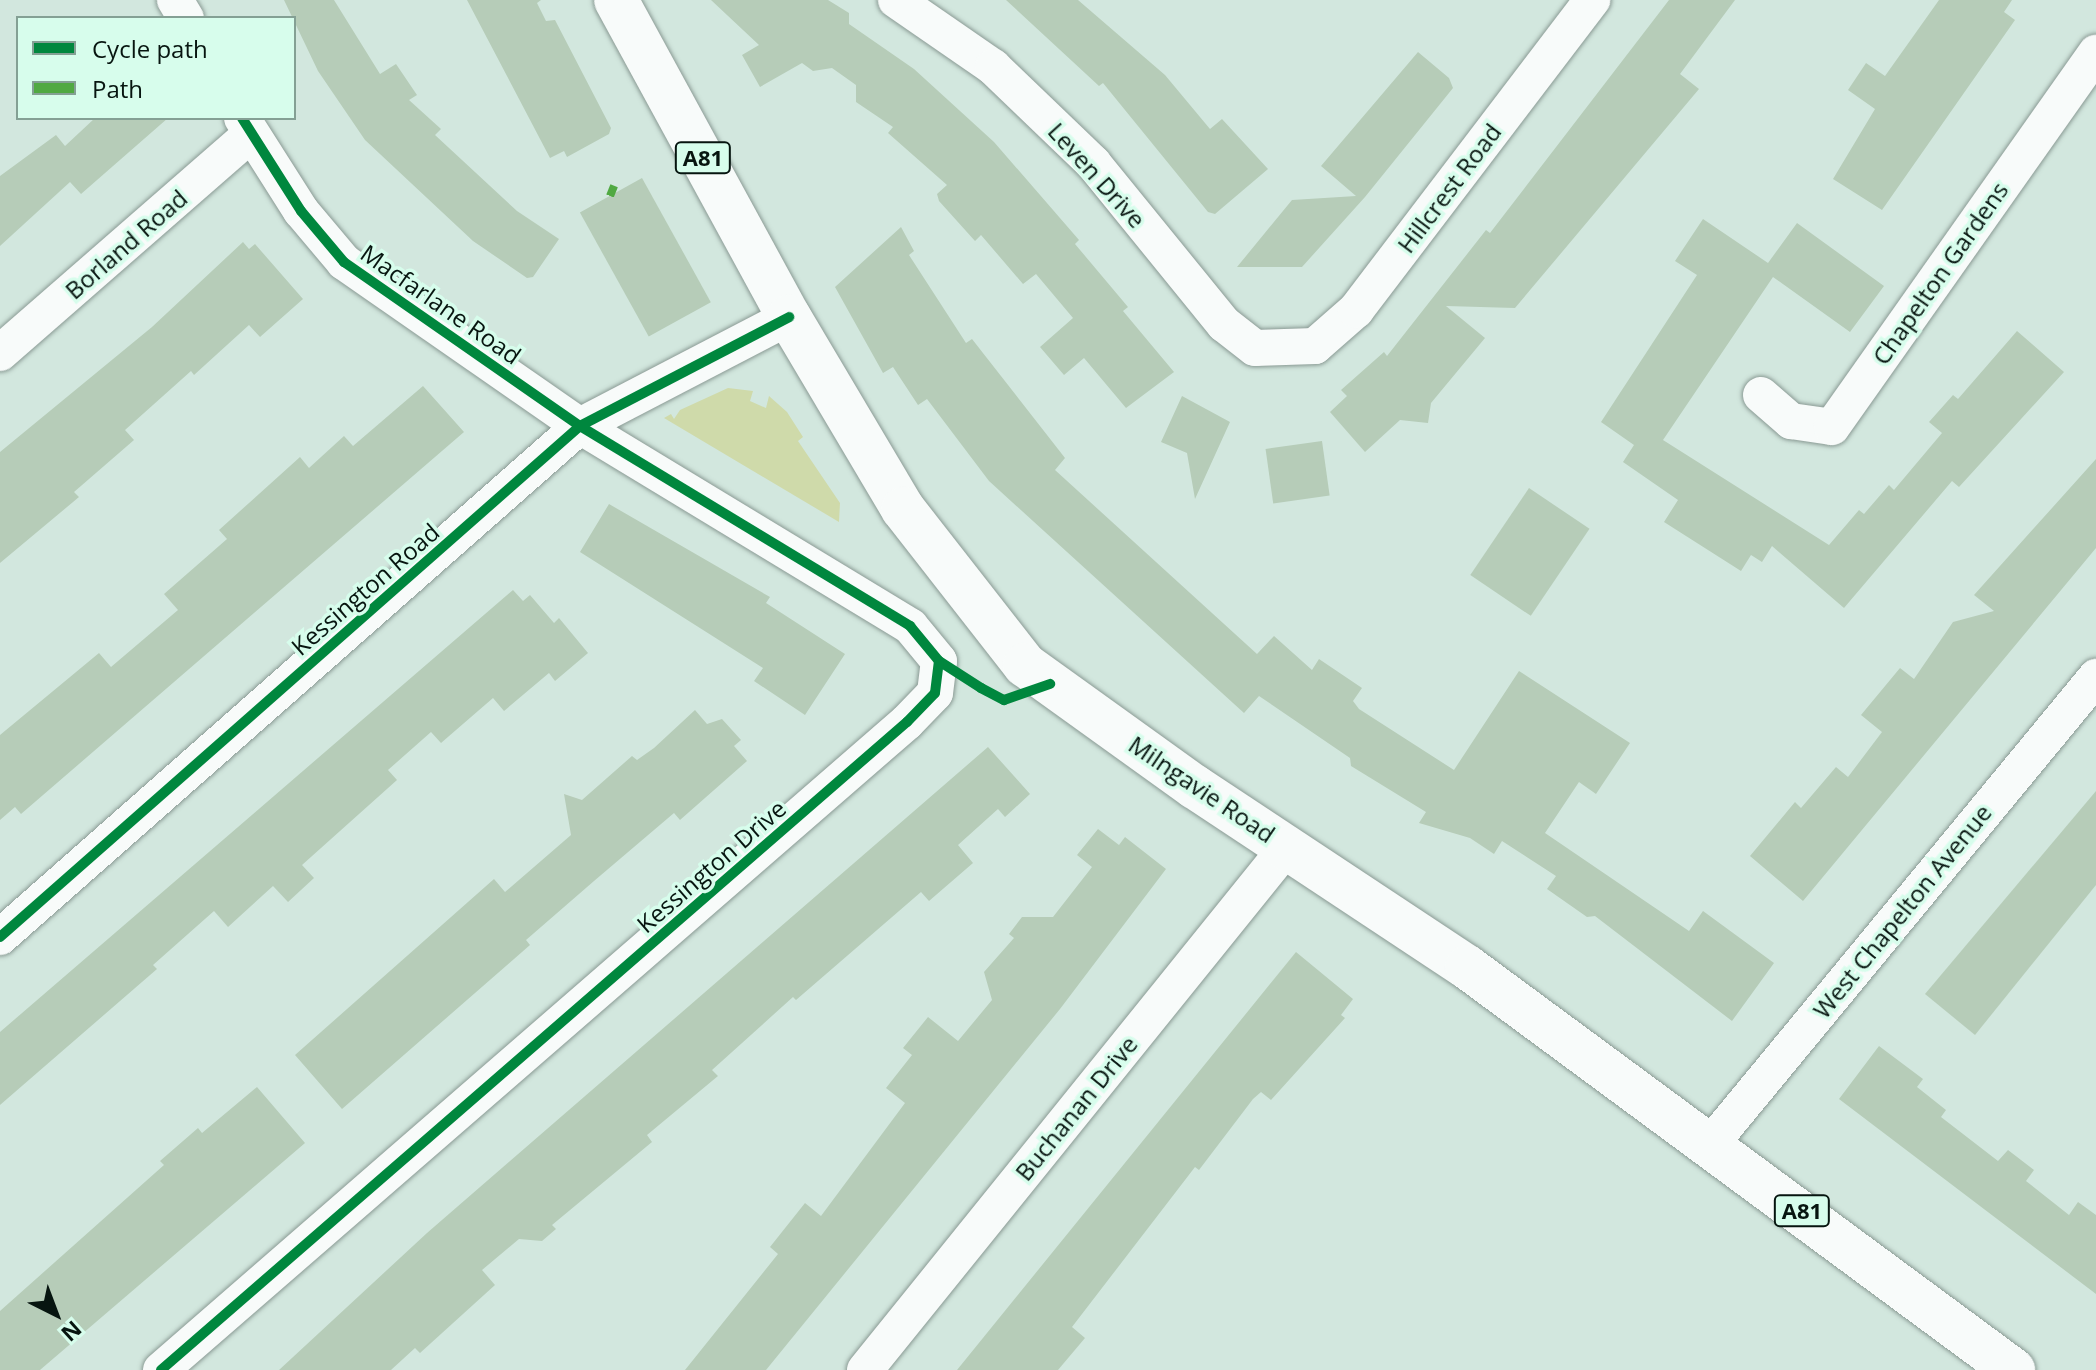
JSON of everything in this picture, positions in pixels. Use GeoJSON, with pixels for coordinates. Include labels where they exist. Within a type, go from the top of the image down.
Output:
{"type":"FeatureCollection","features":[{"type":"Feature","properties":{"kind":"main road","name":"Milngavie Road"},"geometry":{"type":"LineString","coordinates":[[616,0],[789,317],[903,509],[1025,665],[1287,847],[1467,967],[2013,1370]]}},
{"type":"Feature","properties":{"kind":"street","name":"Leven Drive"},"geometry":{"type":"LineString","coordinates":[[896,0],[993,67],[1093,163],[1224,324],[1255,348],[1287,348]]}},
{"type":"Feature","properties":{"kind":"street","name":"Hillcrest Road"},"geometry":{"type":"LineString","coordinates":[[1287,348],[1315,346],[1356,310],[1592,0]]}},
{"type":"Feature","properties":{"kind":"street","name":"Chapelton Gardens"},"geometry":{"type":"LineString","coordinates":[[1761,395],[1791,421],[1832,427],[2096,53]]}},
{"type":"Feature","properties":{"kind":"street","name":"Borland Road"},"geometry":{"type":"LineString","coordinates":[[0,353],[247,126]]}},
{"type":"Feature","properties":{"kind":"street","name":"Macfarlane Road"},"geometry":{"type":"LineString","coordinates":[[247,126],[301,211],[344,262],[580,426]]}},
{"type":"Feature","properties":{"kind":"street","name":"Kessington Road"},"geometry":{"type":"LineString","coordinates":[[0,937],[580,426],[789,317]]}},
{"type":"Feature","properties":{"kind":"street","name":"Kessington Drive"},"geometry":{"type":"LineString","coordinates":[[161,1370],[935,693],[939,661],[910,626],[580,426]]}},
{"type":"Feature","properties":{"kind":"street","name":"West Chapelton Avenue"},"geometry":{"type":"LineString","coordinates":[[1710,1145],[2096,677]]}},
{"type":"Feature","properties":{"kind":"street","name":"Buchanan Drive"},"geometry":{"type":"LineString","coordinates":[[865,1370],[1287,847]]}},
{"type":"Feature","properties":{"kind":"green space"},"geometry":{"type":"Polygon","coordinates":[[[728,388],[753,391],[750,401],[766,408],[769,396],[787,412],[803,437],[798,441],[840,503],[839,522],[664,418],[671,414],[674,419],[680,410],[728,388]]]}},
{"type":"Feature","properties":{"kind":"building"},"geometry":{"type":"Polygon","coordinates":[[[284,0],[334,0],[380,74],[396,64],[417,95],[409,100],[441,129],[435,135],[517,211],[559,239],[533,277],[527,278],[473,241],[365,140],[318,71],[296,25],[296,16],[292,16],[284,0]]]}},
{"type":"Feature","properties":{"kind":"building"},"geometry":{"type":"Polygon","coordinates":[[[467,0],[541,0],[537,3],[546,21],[555,20],[611,128],[609,134],[567,157],[564,151],[550,158],[467,0]]]}},
{"type":"Feature","properties":{"kind":"building"},"geometry":{"type":"Polygon","coordinates":[[[711,0],[828,0],[849,13],[849,24],[914,69],[994,142],[1079,240],[1075,244],[1128,307],[1123,311],[1174,372],[1126,408],[1084,358],[1064,375],[1040,347],[1073,318],[1036,274],[1023,284],[981,235],[975,241],[939,201],[937,194],[947,185],[888,133],[893,127],[856,102],[856,85],[832,68],[813,71],[802,63],[760,87],[742,55],[759,45],[711,0]]]}},
{"type":"Feature","properties":{"kind":"building"},"geometry":{"type":"Polygon","coordinates":[[[1006,0],[1078,0],[1165,75],[1210,129],[1222,119],[1268,169],[1215,214],[1208,212],[1103,83],[1099,86],[1006,0]]]}},
{"type":"Feature","properties":{"kind":"building"},"geometry":{"type":"Polygon","coordinates":[[[1669,0],[1735,0],[1680,74],[1699,89],[1515,308],[1446,306],[1485,338],[1431,403],[1428,423],[1400,420],[1365,452],[1330,412],[1347,396],[1341,390],[1384,352],[1387,356],[1486,230],[1490,233],[1669,0]]]}},
{"type":"Feature","properties":{"kind":"building"},"geometry":{"type":"Polygon","coordinates":[[[1939,0],[2012,0],[2004,12],[2015,20],[1882,210],[1833,179],[1875,109],[1848,90],[1866,63],[1885,76],[1939,0]]]}},
{"type":"Feature","properties":{"kind":"building"},"geometry":{"type":"Polygon","coordinates":[[[1418,52],[1449,78],[1453,88],[1365,197],[1302,267],[1237,267],[1292,200],[1356,196],[1321,166],[1418,52]]]}},
{"type":"Feature","properties":{"kind":"building"},"geometry":{"type":"Polygon","coordinates":[[[93,120],[166,120],[81,194],[70,182],[0,246],[0,176],[56,135],[65,146],[93,120]]]}},
{"type":"Feature","properties":{"kind":"building"},"geometry":{"type":"Polygon","coordinates":[[[642,178],[711,302],[649,337],[580,212],[642,178]]]}},
{"type":"Feature","properties":{"kind":"building"},"geometry":{"type":"Polygon","coordinates":[[[1703,219],[1768,263],[1797,223],[1884,286],[1850,332],[1773,277],[1663,440],[1829,545],[1859,510],[1864,514],[1889,485],[1894,490],[1942,433],[1929,422],[1953,395],[1958,399],[2017,331],[2064,372],[1959,487],[1952,481],[1844,608],[1772,546],[1762,562],[1751,555],[1741,571],[1664,522],[1678,500],[1623,462],[1634,445],[1601,422],[1697,275],[1675,261],[1703,219]]]}},
{"type":"Feature","properties":{"kind":"building"},"geometry":{"type":"Polygon","coordinates":[[[901,227],[914,251],[909,255],[966,343],[972,339],[1065,458],[1055,470],[1257,654],[1274,636],[1312,670],[1319,659],[1362,688],[1353,701],[1359,709],[1454,770],[1519,671],[1630,743],[1596,794],[1579,782],[1545,833],[1689,931],[1703,911],[1774,963],[1732,1021],[1595,916],[1587,917],[1547,889],[1556,876],[1502,841],[1494,854],[1470,838],[1419,823],[1426,812],[1351,766],[1350,758],[1259,696],[1244,713],[989,481],[927,399],[918,405],[893,367],[883,373],[835,287],[901,227]]]}},
{"type":"Feature","properties":{"kind":"building"},"geometry":{"type":"Polygon","coordinates":[[[243,242],[249,249],[255,244],[303,299],[260,337],[249,325],[194,375],[191,371],[125,430],[134,440],[74,492],[79,497],[0,563],[0,452],[152,327],[243,242]]]}},
{"type":"Feature","properties":{"kind":"building"},"geometry":{"type":"Polygon","coordinates":[[[423,386],[464,432],[21,814],[15,807],[0,820],[0,735],[99,653],[111,667],[178,610],[164,594],[227,539],[219,530],[300,457],[309,468],[344,436],[353,446],[423,386]]]}},
{"type":"Feature","properties":{"kind":"building"},"geometry":{"type":"Polygon","coordinates":[[[1182,396],[1230,422],[1195,499],[1187,453],[1161,442],[1182,396]]]}},
{"type":"Feature","properties":{"kind":"building"},"geometry":{"type":"Polygon","coordinates":[[[1322,441],[1330,495],[1273,503],[1266,449],[1322,441]]]}},
{"type":"Feature","properties":{"kind":"building"},"geometry":{"type":"Polygon","coordinates":[[[2096,459],[2096,548],[1803,901],[1750,856],[1795,802],[1801,808],[1836,767],[1848,777],[1882,732],[1861,715],[1900,668],[1914,679],[1953,622],[1994,611],[1974,595],[2096,459]]]}},
{"type":"Feature","properties":{"kind":"building"},"geometry":{"type":"Polygon","coordinates":[[[1529,488],[1590,529],[1531,616],[1470,575],[1529,488]]]}},
{"type":"Feature","properties":{"kind":"building"},"geometry":{"type":"Polygon","coordinates":[[[609,504],[770,597],[766,603],[845,654],[805,715],[754,681],[763,668],[580,552],[609,504]]]}},
{"type":"Feature","properties":{"kind":"building"},"geometry":{"type":"Polygon","coordinates":[[[513,590],[523,601],[530,595],[554,623],[559,618],[588,653],[555,681],[549,673],[504,711],[493,698],[441,743],[431,732],[388,770],[397,780],[302,865],[314,878],[288,902],[273,886],[228,927],[214,911],[153,965],[157,969],[0,1105],[0,1032],[513,590]]]}},
{"type":"Feature","properties":{"kind":"building"},"geometry":{"type":"Polygon","coordinates":[[[695,710],[707,724],[722,719],[741,740],[734,746],[747,761],[680,820],[674,813],[594,881],[526,940],[530,945],[342,1109],[295,1055],[494,879],[505,892],[571,835],[564,794],[582,800],[632,756],[637,760],[654,748],[695,710]]]}},
{"type":"Feature","properties":{"kind":"building"},"geometry":{"type":"Polygon","coordinates":[[[988,747],[1030,794],[1005,817],[998,809],[958,845],[973,863],[929,901],[921,892],[796,1000],[793,997],[712,1070],[718,1076],[647,1135],[652,1142],[552,1225],[556,1229],[542,1241],[519,1239],[482,1270],[495,1285],[420,1353],[415,1348],[391,1370],[279,1370],[427,1233],[988,747]]]}},
{"type":"Feature","properties":{"kind":"building"},"geometry":{"type":"Polygon","coordinates":[[[2096,791],[2096,885],[1975,1035],[1925,994],[2096,791]]]}},
{"type":"Feature","properties":{"kind":"building"},"geometry":{"type":"Polygon","coordinates":[[[1098,829],[1119,845],[1125,837],[1166,869],[1060,1009],[766,1370],[685,1370],[778,1254],[770,1247],[805,1203],[821,1216],[905,1103],[886,1088],[912,1055],[903,1048],[928,1017],[958,1041],[992,1000],[984,972],[1014,938],[1009,934],[1022,917],[1053,917],[1092,867],[1077,855],[1098,829]]]}},
{"type":"Feature","properties":{"kind":"building"},"geometry":{"type":"Polygon","coordinates":[[[1296,952],[1353,999],[1341,1015],[1345,1018],[1271,1100],[1261,1092],[1253,1099],[1199,1170],[1195,1167],[1072,1327],[1085,1338],[1058,1370],[957,1370],[1296,952]]]}},
{"type":"Feature","properties":{"kind":"building"},"geometry":{"type":"Polygon","coordinates":[[[1879,1046],[1923,1079],[1917,1087],[1946,1110],[1941,1117],[1998,1161],[2008,1150],[2034,1170],[2026,1181],[2069,1215],[2078,1202],[2096,1215],[2096,1294],[1839,1099],[1879,1046]]]}},
{"type":"Feature","properties":{"kind":"building"},"geometry":{"type":"Polygon","coordinates":[[[257,1087],[305,1143],[40,1370],[0,1370],[0,1311],[164,1165],[160,1161],[198,1128],[202,1133],[257,1087]]]}},
{"type":"Feature","properties":{"kind":"marked path"},"geometry":{"type":"LineString","coordinates":[[610,196],[614,186]]}},
{"type":"Feature","properties":{"kind":"cycle path"},"geometry":{"type":"LineString","coordinates":[[243,120],[301,211],[344,262],[580,426],[910,626],[939,661],[981,688],[1004,700],[1050,684]]}},
{"type":"Feature","properties":{"kind":"cycle path"},"geometry":{"type":"LineString","coordinates":[[0,937],[580,426],[789,317]]}},
{"type":"Feature","properties":{"kind":"cycle path"},"geometry":{"type":"LineString","coordinates":[[161,1370],[907,722],[935,693],[939,661]]}}]}
